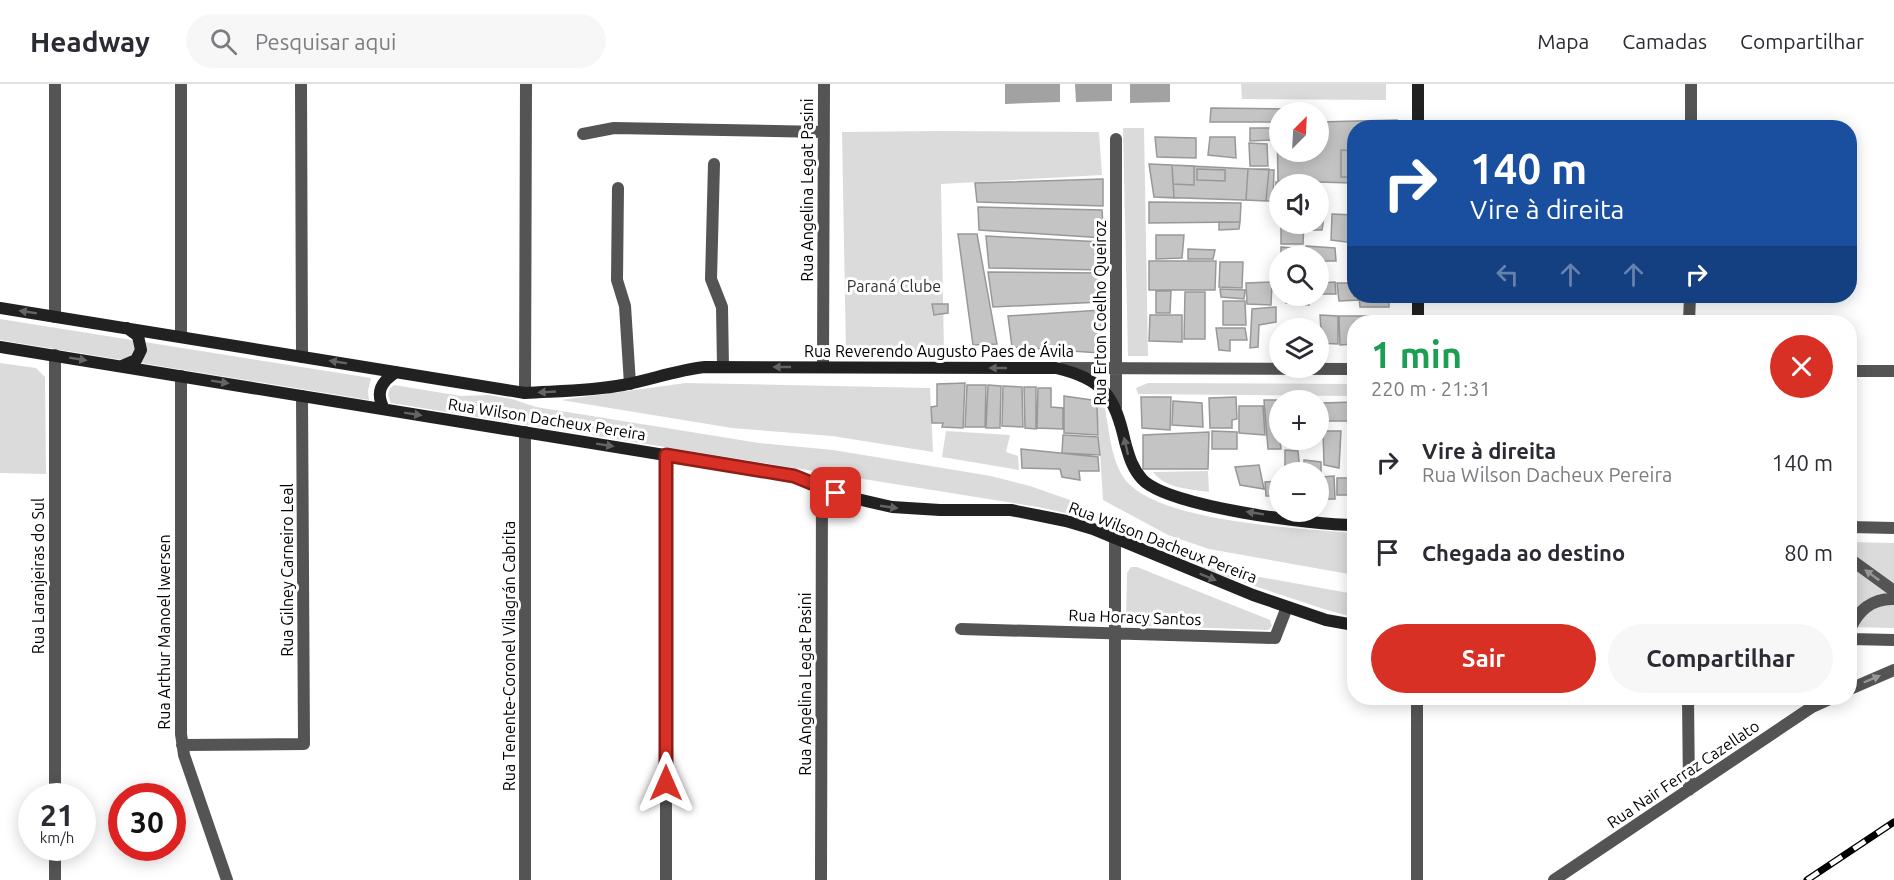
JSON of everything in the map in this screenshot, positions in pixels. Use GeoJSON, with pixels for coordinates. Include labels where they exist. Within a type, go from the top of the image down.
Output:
{"type":"FeatureCollection","features":[{"type":"Feature","properties":{"kind":"main road"},"geometry":{"type":"LineString","coordinates":[[1418,84],[1418,120]]}},
{"type":"Feature","properties":{"kind":"main road","name":"Rua Wilson Dacheux Pereira"},"geometry":{"type":"LineString","coordinates":[[0,308],[525,393]]}},
{"type":"Feature","properties":{"kind":"main road"},"geometry":{"type":"LineString","coordinates":[[121,366],[127,366],[136,360],[141,350],[138,336],[127,328]]}},
{"type":"Feature","properties":{"kind":"main road","name":"Rua Wilson Dacheux Pereira"},"geometry":{"type":"LineString","coordinates":[[0,346],[794,476],[862,501],[892,507],[1011,510],[1042,515],[1093,529],[1287,607],[1326,620],[1347,624]]}},
{"type":"Feature","properties":{"kind":"main road","name":"Rua Reverendo Augusto Paes de Ávila"},"geometry":{"type":"LineString","coordinates":[[525,393],[630,384],[693,368],[1056,368]]}},
{"type":"Feature","properties":{"kind":"main road"},"geometry":{"type":"LineString","coordinates":[[1056,368],[1073,372],[1094,383],[1116,407]]}},
{"type":"Feature","properties":{"kind":"main road"},"geometry":{"type":"LineString","coordinates":[[384,409],[379,394],[380,386],[396,372]]}},
{"type":"Feature","properties":{"kind":"main road","name":"Rua Erton Coelho Queiroz"},"geometry":{"type":"LineString","coordinates":[[1116,407],[1129,458],[1143,481],[1166,494],[1218,507],[1303,521],[1347,524]]}},
{"type":"Feature","properties":{"kind":"street"},"geometry":{"type":"LineString","coordinates":[[55,84],[55,317]]}},
{"type":"Feature","properties":{"kind":"street"},"geometry":{"type":"LineString","coordinates":[[181,84],[181,337]]}},
{"type":"Feature","properties":{"kind":"street"},"geometry":{"type":"LineString","coordinates":[[301,84],[302,357]]}},
{"type":"Feature","properties":{"kind":"street"},"geometry":{"type":"LineString","coordinates":[[525,393],[526,84]]}},
{"type":"Feature","properties":{"kind":"street","name":"Rua Angelina Legat Pasini"},"geometry":{"type":"LineString","coordinates":[[823,367],[824,84]]}},
{"type":"Feature","properties":{"kind":"street"},"geometry":{"type":"LineString","coordinates":[[1690,120],[1691,84]]}},
{"type":"Feature","properties":{"kind":"street"},"geometry":{"type":"LineString","coordinates":[[583,135],[614,128],[824,132]]}},
{"type":"Feature","properties":{"kind":"street","name":"Rua Erton Coelho Queiroz"},"geometry":{"type":"LineString","coordinates":[[1116,139],[1116,407]]}},
{"type":"Feature","properties":{"kind":"street"},"geometry":{"type":"LineString","coordinates":[[714,164],[711,279],[722,307],[723,367]]}},
{"type":"Feature","properties":{"kind":"street"},"geometry":{"type":"LineString","coordinates":[[618,188],[617,280],[625,306],[630,384]]}},
{"type":"Feature","properties":{"kind":"street","name":"Rua Laranjeiras do Sul"},"geometry":{"type":"LineString","coordinates":[[55,355],[55,783]]}},
{"type":"Feature","properties":{"kind":"street","name":"Rua Reverendo Augusto Paes de Ávila"},"geometry":{"type":"LineString","coordinates":[[1056,368],[1347,369]]}},
{"type":"Feature","properties":{"kind":"street"},"geometry":{"type":"LineString","coordinates":[[1857,371],[1894,371]]}},
{"type":"Feature","properties":{"kind":"street","name":"Rua Arthur Manoel Iwersen"},"geometry":{"type":"LineString","coordinates":[[181,376],[182,745],[227,880]]}},
{"type":"Feature","properties":{"kind":"street","name":"Rua Gilney Carneiro Leal"},"geometry":{"type":"LineString","coordinates":[[182,745],[304,744],[302,396]]}},
{"type":"Feature","properties":{"kind":"street","name":"Rua Tenente-Coronel Vilagrán Cabrita"},"geometry":{"type":"LineString","coordinates":[[525,432],[525,880]]}},
{"type":"Feature","properties":{"kind":"street"},"geometry":{"type":"LineString","coordinates":[[666,455],[666,880]]}},
{"type":"Feature","properties":{"kind":"street","name":"Rua Angelina Legat Pasini"},"geometry":{"type":"LineString","coordinates":[[821,880],[822,488]]}},
{"type":"Feature","properties":{"kind":"street"},"geometry":{"type":"LineString","coordinates":[[1857,528],[1894,528]]}},
{"type":"Feature","properties":{"kind":"street"},"geometry":{"type":"LineString","coordinates":[[1115,539],[1115,880]]}},
{"type":"Feature","properties":{"kind":"street"},"geometry":{"type":"LineString","coordinates":[[1857,564],[1894,591]]}},
{"type":"Feature","properties":{"kind":"street"},"geometry":{"type":"LineString","coordinates":[[1857,617],[1866,606],[1878,601],[1894,599]]}},
{"type":"Feature","properties":{"kind":"street","name":"Rua Horacy Santos"},"geometry":{"type":"LineString","coordinates":[[961,629],[1275,638],[1287,607]]}},
{"type":"Feature","properties":{"kind":"street"},"geometry":{"type":"LineString","coordinates":[[1857,639],[1894,640]]}},
{"type":"Feature","properties":{"kind":"street"},"geometry":{"type":"LineString","coordinates":[[1857,686],[1894,670]]}},
{"type":"Feature","properties":{"kind":"street"},"geometry":{"type":"LineString","coordinates":[[1417,705],[1417,880]]}},
{"type":"Feature","properties":{"kind":"street"},"geometry":{"type":"LineString","coordinates":[[1688,705],[1689,790]]}},
{"type":"Feature","properties":{"kind":"street","name":"Rua Nair Ferraz Cazellato"},"geometry":{"type":"LineString","coordinates":[[1554,880],[1811,705]]}},
{"type":"Feature","properties":{"kind":"street"},"geometry":{"type":"LineString","coordinates":[[55,861],[55,880]]}},
{"type":"Feature","properties":{"kind":"green space"},"geometry":{"type":"Polygon","coordinates":[[[1241,84],[1386,84],[1386,100],[1242,99],[1241,84]]]}},
{"type":"Feature","properties":{"kind":"green space"},"geometry":{"type":"Polygon","coordinates":[[[1123,128],[1144,128],[1148,356],[1128,356],[1123,128]]]}},
{"type":"Feature","properties":{"kind":"green space","name":"Paraná Clube"},"geometry":{"type":"Polygon","coordinates":[[[842,132],[1099,132],[1102,175],[941,184],[944,352],[846,353],[842,132]]]}},
{"type":"Feature","properties":{"kind":"green space"},"geometry":{"type":"Polygon","coordinates":[[[0,319],[371,378],[368,391],[369,400],[0,340],[0,319]]]}},
{"type":"Feature","properties":{"kind":"green space"},"geometry":{"type":"Polygon","coordinates":[[[0,363],[36,368],[45,377],[46,474],[0,473],[0,363]]]}},
{"type":"Feature","properties":{"kind":"green space"},"geometry":{"type":"Polygon","coordinates":[[[686,383],[930,388],[933,452],[832,436],[732,428],[561,400],[686,383]]]}},
{"type":"Feature","properties":{"kind":"green space"},"geometry":{"type":"Polygon","coordinates":[[[1148,383],[1347,384],[1347,396],[1329,396],[1329,390],[1269,390],[1269,395],[1138,394],[1136,388],[1148,383]]]}},
{"type":"Feature","properties":{"kind":"green space"},"geometry":{"type":"Polygon","coordinates":[[[394,385],[461,396],[489,395],[512,399],[536,407],[759,443],[833,450],[991,476],[1070,500],[1116,524],[1038,507],[391,403],[388,393],[394,385]]]}},
{"type":"Feature","properties":{"kind":"green space"},"geometry":{"type":"Polygon","coordinates":[[[1097,406],[1105,408],[1111,444],[1124,478],[1141,493],[1166,505],[1197,514],[1266,525],[1347,532],[1347,574],[1209,549],[1168,535],[1103,500],[1097,406]]]}},
{"type":"Feature","properties":{"kind":"green space"},"geometry":{"type":"Polygon","coordinates":[[[946,431],[1010,435],[1006,452],[1018,456],[1019,470],[942,457],[946,431]]]}},
{"type":"Feature","properties":{"kind":"green space"},"geometry":{"type":"Polygon","coordinates":[[[1208,471],[1209,492],[1171,485],[1158,478],[1153,472],[1208,471]]]}},
{"type":"Feature","properties":{"kind":"green space"},"geometry":{"type":"Polygon","coordinates":[[[1857,542],[1894,543],[1894,628],[1857,627],[1857,542]]]}},
{"type":"Feature","properties":{"kind":"green space"},"geometry":{"type":"Polygon","coordinates":[[[1188,564],[1347,593],[1347,615],[1188,564]]]}},
{"type":"Feature","properties":{"kind":"green space"},"geometry":{"type":"Polygon","coordinates":[[[1131,567],[1137,567],[1270,620],[1272,626],[1268,630],[1126,625],[1127,573],[1131,567]]]}},
{"type":"Feature","properties":{"kind":"shaded area"},"geometry":{"type":"Polygon","coordinates":[[[1005,84],[1060,84],[1060,102],[1005,104],[1005,84]]]}},
{"type":"Feature","properties":{"kind":"shaded area"},"geometry":{"type":"Polygon","coordinates":[[[1075,84],[1112,84],[1112,101],[1076,102],[1075,84]]]}},
{"type":"Feature","properties":{"kind":"shaded area"},"geometry":{"type":"Polygon","coordinates":[[[1130,84],[1170,84],[1170,102],[1130,103],[1130,84]]]}},
{"type":"Feature","properties":{"kind":"building"},"geometry":{"type":"Polygon","coordinates":[[[1211,108],[1269,109],[1269,122],[1210,122],[1211,108]]]}},
{"type":"Feature","properties":{"kind":"building"},"geometry":{"type":"Polygon","coordinates":[[[1347,121],[1347,183],[1329,182],[1329,174],[1278,174],[1278,162],[1329,162],[1329,122],[1347,121]]]}},
{"type":"Feature","properties":{"kind":"building"},"geometry":{"type":"Polygon","coordinates":[[[1250,128],[1269,128],[1269,140],[1250,141],[1250,128]]]}},
{"type":"Feature","properties":{"kind":"building"},"geometry":{"type":"Polygon","coordinates":[[[1155,137],[1196,138],[1196,158],[1157,157],[1155,137]]]}},
{"type":"Feature","properties":{"kind":"building"},"geometry":{"type":"Polygon","coordinates":[[[1210,137],[1235,137],[1236,158],[1208,155],[1210,137]]]}},
{"type":"Feature","properties":{"kind":"building"},"geometry":{"type":"Polygon","coordinates":[[[1249,143],[1267,144],[1268,166],[1250,166],[1249,143]]]}},
{"type":"Feature","properties":{"kind":"building"},"geometry":{"type":"Polygon","coordinates":[[[1341,150],[1347,150],[1347,177],[1341,177],[1341,150]]]}},
{"type":"Feature","properties":{"kind":"building"},"geometry":{"type":"Polygon","coordinates":[[[1149,164],[1274,170],[1274,174],[1269,174],[1269,201],[1154,197],[1149,164]]]}},
{"type":"Feature","properties":{"kind":"building"},"geometry":{"type":"Polygon","coordinates":[[[1149,164],[1172,165],[1174,198],[1154,197],[1149,164]]]}},
{"type":"Feature","properties":{"kind":"building"},"geometry":{"type":"Polygon","coordinates":[[[1172,165],[1194,166],[1194,185],[1173,184],[1172,165]]]}},
{"type":"Feature","properties":{"kind":"building"},"geometry":{"type":"Polygon","coordinates":[[[1197,169],[1225,170],[1225,181],[1197,180],[1197,169]]]}},
{"type":"Feature","properties":{"kind":"building"},"geometry":{"type":"Polygon","coordinates":[[[1248,169],[1269,169],[1266,201],[1246,200],[1248,169]]]}},
{"type":"Feature","properties":{"kind":"building"},"geometry":{"type":"Polygon","coordinates":[[[1103,179],[1103,206],[977,202],[975,183],[1103,179]]]}},
{"type":"Feature","properties":{"kind":"building"},"geometry":{"type":"Polygon","coordinates":[[[1149,202],[1241,203],[1240,222],[1149,223],[1149,202]]]}},
{"type":"Feature","properties":{"kind":"building"},"geometry":{"type":"Polygon","coordinates":[[[978,207],[1102,210],[1104,238],[979,230],[978,207]]]}},
{"type":"Feature","properties":{"kind":"building"},"geometry":{"type":"Polygon","coordinates":[[[1332,214],[1347,215],[1347,242],[1331,240],[1332,214]]]}},
{"type":"Feature","properties":{"kind":"building"},"geometry":{"type":"Polygon","coordinates":[[[1219,222],[1240,222],[1239,229],[1219,230],[1219,222]]]}},
{"type":"Feature","properties":{"kind":"building"},"geometry":{"type":"Polygon","coordinates":[[[958,234],[977,234],[997,344],[973,345],[958,234]]]}},
{"type":"Feature","properties":{"kind":"building"},"geometry":{"type":"Polygon","coordinates":[[[1281,234],[1304,234],[1303,244],[1281,244],[1281,234]]]}},
{"type":"Feature","properties":{"kind":"building"},"geometry":{"type":"Polygon","coordinates":[[[1156,235],[1184,235],[1182,258],[1156,259],[1156,235]]]}},
{"type":"Feature","properties":{"kind":"building"},"geometry":{"type":"Polygon","coordinates":[[[986,236],[1103,242],[1105,270],[989,268],[986,236]]]}},
{"type":"Feature","properties":{"kind":"building"},"geometry":{"type":"Polygon","coordinates":[[[1329,248],[1335,248],[1336,261],[1329,261],[1329,248]]]}},
{"type":"Feature","properties":{"kind":"building"},"geometry":{"type":"Polygon","coordinates":[[[1188,249],[1215,250],[1213,259],[1188,259],[1188,249]]]}},
{"type":"Feature","properties":{"kind":"building"},"geometry":{"type":"Polygon","coordinates":[[[1149,261],[1216,261],[1215,290],[1149,290],[1149,261]]]}},
{"type":"Feature","properties":{"kind":"building"},"geometry":{"type":"Polygon","coordinates":[[[1220,262],[1243,262],[1242,288],[1219,287],[1220,262]]]}},
{"type":"Feature","properties":{"kind":"building"},"geometry":{"type":"Polygon","coordinates":[[[988,272],[1101,273],[1101,302],[993,307],[988,272]]]}},
{"type":"Feature","properties":{"kind":"building"},"geometry":{"type":"Polygon","coordinates":[[[1269,282],[1269,305],[1247,304],[1246,283],[1269,282]]]}},
{"type":"Feature","properties":{"kind":"building"},"geometry":{"type":"Polygon","coordinates":[[[1329,282],[1335,282],[1336,294],[1329,294],[1329,282]]]}},
{"type":"Feature","properties":{"kind":"building"},"geometry":{"type":"Polygon","coordinates":[[[1337,283],[1347,283],[1347,301],[1339,301],[1337,283]]]}},
{"type":"Feature","properties":{"kind":"building"},"geometry":{"type":"Polygon","coordinates":[[[1220,289],[1245,290],[1244,299],[1221,297],[1220,289]]]}},
{"type":"Feature","properties":{"kind":"building"},"geometry":{"type":"Polygon","coordinates":[[[1156,291],[1171,291],[1170,313],[1156,313],[1156,291]]]}},
{"type":"Feature","properties":{"kind":"building"},"geometry":{"type":"Polygon","coordinates":[[[1185,292],[1205,292],[1205,339],[1184,339],[1185,292]]]}},
{"type":"Feature","properties":{"kind":"building"},"geometry":{"type":"Polygon","coordinates":[[[1223,301],[1245,301],[1246,325],[1223,325],[1223,301]]]}},
{"type":"Feature","properties":{"kind":"building"},"geometry":{"type":"Polygon","coordinates":[[[1360,303],[1389,303],[1389,307],[1360,307],[1360,303]]]}},
{"type":"Feature","properties":{"kind":"building"},"geometry":{"type":"Polygon","coordinates":[[[932,304],[948,304],[948,313],[934,315],[932,304]]]}},
{"type":"Feature","properties":{"kind":"building"},"geometry":{"type":"Polygon","coordinates":[[[1276,307],[1276,318],[1269,318],[1269,323],[1259,325],[1258,347],[1250,348],[1252,309],[1276,307]]]}},
{"type":"Feature","properties":{"kind":"building"},"geometry":{"type":"Polygon","coordinates":[[[1101,310],[1100,353],[1012,347],[1008,316],[1101,310]]]}},
{"type":"Feature","properties":{"kind":"building"},"geometry":{"type":"Polygon","coordinates":[[[1150,315],[1182,315],[1182,342],[1149,341],[1150,315]]]}},
{"type":"Feature","properties":{"kind":"building"},"geometry":{"type":"Polygon","coordinates":[[[1320,315],[1338,316],[1338,344],[1329,344],[1329,318],[1320,318],[1320,315]]]}},
{"type":"Feature","properties":{"kind":"building"},"geometry":{"type":"Polygon","coordinates":[[[1339,316],[1347,316],[1347,344],[1340,345],[1339,316]]]}},
{"type":"Feature","properties":{"kind":"building"},"geometry":{"type":"Polygon","coordinates":[[[1216,328],[1245,328],[1247,340],[1230,340],[1230,351],[1219,350],[1216,328]]]}},
{"type":"Feature","properties":{"kind":"building"},"geometry":{"type":"Polygon","coordinates":[[[965,383],[963,428],[942,427],[943,423],[932,423],[931,407],[937,406],[937,384],[965,383]]]}},
{"type":"Feature","properties":{"kind":"building"},"geometry":{"type":"Polygon","coordinates":[[[967,385],[986,385],[985,427],[965,427],[967,385]]]}},
{"type":"Feature","properties":{"kind":"building"},"geometry":{"type":"Polygon","coordinates":[[[988,385],[1001,386],[1000,428],[986,428],[988,385]]]}},
{"type":"Feature","properties":{"kind":"building"},"geometry":{"type":"Polygon","coordinates":[[[1003,386],[1022,387],[1023,427],[1002,426],[1003,386]]]}},
{"type":"Feature","properties":{"kind":"building"},"geometry":{"type":"Polygon","coordinates":[[[1024,387],[1036,387],[1036,429],[1025,428],[1024,387]]]}},
{"type":"Feature","properties":{"kind":"building"},"geometry":{"type":"Polygon","coordinates":[[[1038,388],[1051,388],[1051,407],[1063,408],[1063,429],[1037,428],[1038,388]]]}},
{"type":"Feature","properties":{"kind":"building"},"geometry":{"type":"Polygon","coordinates":[[[1064,396],[1092,400],[1097,406],[1098,435],[1064,433],[1064,396]]]}},
{"type":"Feature","properties":{"kind":"building"},"geometry":{"type":"Polygon","coordinates":[[[1141,397],[1171,397],[1170,430],[1142,428],[1141,397]]]}},
{"type":"Feature","properties":{"kind":"building"},"geometry":{"type":"Polygon","coordinates":[[[1236,397],[1237,419],[1232,420],[1232,428],[1210,428],[1209,398],[1236,397]]]}},
{"type":"Feature","properties":{"kind":"building"},"geometry":{"type":"Polygon","coordinates":[[[1264,400],[1269,400],[1268,449],[1264,400]]]}},
{"type":"Feature","properties":{"kind":"building"},"geometry":{"type":"Polygon","coordinates":[[[1173,401],[1202,403],[1203,427],[1172,425],[1173,401]]]}},
{"type":"Feature","properties":{"kind":"building"},"geometry":{"type":"Polygon","coordinates":[[[1347,402],[1347,421],[1329,421],[1329,403],[1347,402]]]}},
{"type":"Feature","properties":{"kind":"building"},"geometry":{"type":"Polygon","coordinates":[[[1239,406],[1263,406],[1265,435],[1239,433],[1239,406]]]}},
{"type":"Feature","properties":{"kind":"building"},"geometry":{"type":"Polygon","coordinates":[[[1212,431],[1237,432],[1237,449],[1212,449],[1212,431]]]}},
{"type":"Feature","properties":{"kind":"building"},"geometry":{"type":"Polygon","coordinates":[[[1329,431],[1341,431],[1339,468],[1329,466],[1329,462],[1324,462],[1324,450],[1329,450],[1329,431]]]}},
{"type":"Feature","properties":{"kind":"building"},"geometry":{"type":"Polygon","coordinates":[[[1209,432],[1208,469],[1143,469],[1143,435],[1209,432]]]}},
{"type":"Feature","properties":{"kind":"building"},"geometry":{"type":"Polygon","coordinates":[[[1063,435],[1098,437],[1100,455],[1062,453],[1063,435]]]}},
{"type":"Feature","properties":{"kind":"building"},"geometry":{"type":"Polygon","coordinates":[[[1021,449],[1098,457],[1099,471],[1079,471],[1080,480],[1062,477],[1060,469],[1022,468],[1021,449]]]}},
{"type":"Feature","properties":{"kind":"building"},"geometry":{"type":"Polygon","coordinates":[[[1285,450],[1298,451],[1299,462],[1285,462],[1285,450]]]}},
{"type":"Feature","properties":{"kind":"building"},"geometry":{"type":"Polygon","coordinates":[[[1259,465],[1264,489],[1240,485],[1235,467],[1259,465]]]}},
{"type":"Feature","properties":{"kind":"building"},"geometry":{"type":"Polygon","coordinates":[[[1329,476],[1334,476],[1335,499],[1329,499],[1329,476]]]}},
{"type":"Feature","properties":{"kind":"building"},"geometry":{"type":"Polygon","coordinates":[[[1337,478],[1347,478],[1347,495],[1337,495],[1337,478]]]}},
{"type":"Feature","properties":{"kind":"building"},"geometry":{"type":"Polygon","coordinates":[[[1265,482],[1269,482],[1269,496],[1266,496],[1265,482]]]}},
{"type":"Feature","properties":{"kind":"railway"},"geometry":{"type":"LineString","coordinates":[[1807,880],[1894,822]]}},
{"type":"Feature","properties":{"kind":"route"},"geometry":{"type":"LineString","coordinates":[[666,783],[666,455],[794,476],[836,493]]}}]}
